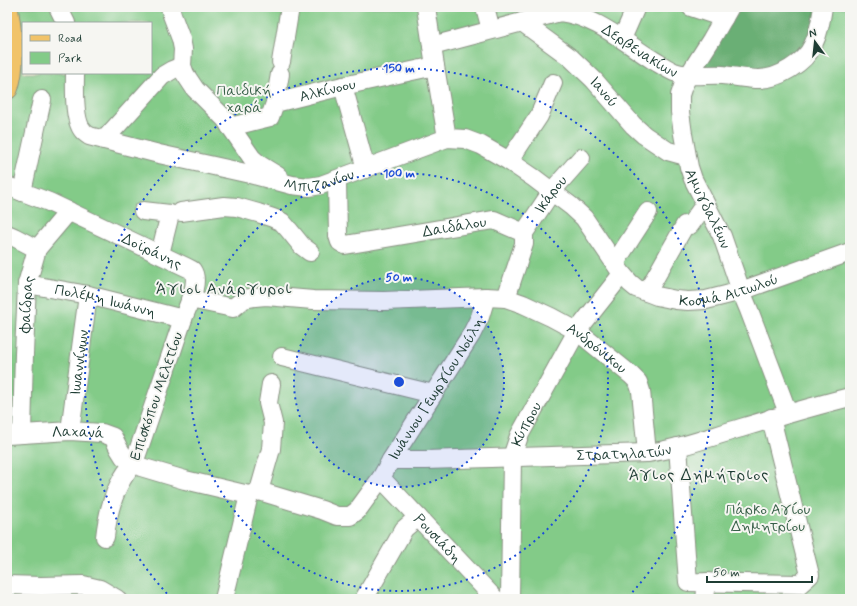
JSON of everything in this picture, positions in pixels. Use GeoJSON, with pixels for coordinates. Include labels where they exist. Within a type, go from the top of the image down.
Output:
{"type":"FeatureCollection","features":[{"type":"Feature","properties":{"kind":"main road"},"geometry":{"type":"LineString","coordinates":[[7,10],[11,66],[7,88]]}},
{"type":"Feature","properties":{"kind":"street"},"geometry":{"type":"LineString","coordinates":[[58,7],[66,22]]}},
{"type":"Feature","properties":{"kind":"street"},"geometry":{"type":"LineString","coordinates":[[170,7],[183,49],[182,66],[185,74],[195,89],[225,119],[252,158],[260,165],[292,185]]}},
{"type":"Feature","properties":{"kind":"street"},"geometry":{"type":"LineString","coordinates":[[230,126],[270,117],[275,103],[290,7]]}},
{"type":"Feature","properties":{"kind":"street"},"geometry":{"type":"LineString","coordinates":[[426,7],[447,138]]}},
{"type":"Feature","properties":{"kind":"street"},"geometry":{"type":"LineString","coordinates":[[485,7],[491,30]]}},
{"type":"Feature","properties":{"kind":"street"},"geometry":{"type":"LineString","coordinates":[[622,38],[636,7]]}},
{"type":"Feature","properties":{"kind":"street"},"geometry":{"type":"LineString","coordinates":[[691,7],[727,12]]}},
{"type":"Feature","properties":{"kind":"street"},"geometry":{"type":"LineString","coordinates":[[688,76],[709,74],[760,79],[774,76],[786,71],[802,60],[812,47],[820,29],[823,7]]}},
{"type":"Feature","properties":{"kind":"street","name":"Δερβενακίων"},"geometry":{"type":"LineString","coordinates":[[432,46],[567,10],[622,38],[633,47],[673,72],[688,76]]}},
{"type":"Feature","properties":{"kind":"street","name":"Αμυγδαλέων"},"geometry":{"type":"LineString","coordinates":[[727,12],[712,40],[688,76],[680,96],[680,112],[686,156],[693,179],[722,236],[740,291],[752,317],[788,413]]}},
{"type":"Feature","properties":{"kind":"street","name":"Ιανού"},"geometry":{"type":"LineString","coordinates":[[522,22],[571,58],[594,80],[633,126],[644,135],[668,151],[686,156]]}},
{"type":"Feature","properties":{"kind":"street"},"geometry":{"type":"LineString","coordinates":[[104,140],[162,76],[182,66]]}},
{"type":"Feature","properties":{"kind":"street","name":"Αλκίνοου"},"geometry":{"type":"LineString","coordinates":[[275,103],[343,86],[435,66]]}},
{"type":"Feature","properties":{"kind":"street","name":"Μπιζανίου"},"geometry":{"type":"LineString","coordinates":[[75,74],[75,108],[83,132],[90,136],[159,154],[292,185],[308,187],[321,186],[447,138],[465,139],[481,145],[509,161],[571,206],[584,218],[619,269]]}},
{"type":"Feature","properties":{"kind":"street"},"geometry":{"type":"LineString","coordinates":[[509,161],[539,116],[553,83]]}},
{"type":"Feature","properties":{"kind":"street"},"geometry":{"type":"LineString","coordinates":[[343,86],[366,169]]}},
{"type":"Feature","properties":{"kind":"street"},"geometry":{"type":"LineString","coordinates":[[14,189],[42,100]]}},
{"type":"Feature","properties":{"kind":"street","name":"Ικάρου"},"geometry":{"type":"LineString","coordinates":[[524,234],[552,191],[581,158]]}},
{"type":"Feature","properties":{"kind":"street","name":"Δαιδάλου"},"geometry":{"type":"LineString","coordinates":[[337,180],[338,236],[340,242],[345,245],[494,220],[524,234]]}},
{"type":"Feature","properties":{"kind":"street","name":"Δοϊράνης"},"geometry":{"type":"LineString","coordinates":[[14,189],[69,211],[192,270],[195,284],[190,299]]}},
{"type":"Feature","properties":{"kind":"street"},"geometry":{"type":"LineString","coordinates":[[646,292],[685,225],[690,225],[705,204]]}},
{"type":"Feature","properties":{"kind":"street"},"geometry":{"type":"LineString","coordinates":[[143,211],[176,213],[224,206],[237,207],[258,212],[282,222],[302,246],[310,252]]}},
{"type":"Feature","properties":{"kind":"street","name":"Φαίδρας"},"geometry":{"type":"LineString","coordinates":[[14,434],[24,354],[27,284],[37,249],[69,211]]}},
{"type":"Feature","properties":{"kind":"street","name":"Κύπρου"},"geometry":{"type":"LineString","coordinates":[[510,599],[512,457],[519,436],[577,331],[619,269],[648,212]]}},
{"type":"Feature","properties":{"kind":"street"},"geometry":{"type":"LineString","coordinates":[[160,254],[176,213]]}},
{"type":"Feature","properties":{"kind":"street"},"geometry":{"type":"LineString","coordinates":[[7,234],[37,249]]}},
{"type":"Feature","properties":{"kind":"street"},"geometry":{"type":"LineString","coordinates":[[506,298],[524,244],[524,234]]}},
{"type":"Feature","properties":{"kind":"street","name":"Κοσμά Αιτωλού"},"geometry":{"type":"LineString","coordinates":[[619,269],[636,288],[657,296],[688,301],[706,300],[726,296],[850,252]]}},
{"type":"Feature","properties":{"kind":"street","name":"Πολέμη Ιωάννη"},"geometry":{"type":"LineString","coordinates":[[27,284],[88,295],[183,319]]}},
{"type":"Feature","properties":{"kind":"street","name":"Ιωαννίνων"},"geometry":{"type":"LineString","coordinates":[[70,431],[88,295]]}},
{"type":"Feature","properties":{"kind":"street"},"geometry":{"type":"LineString","coordinates":[[190,299],[233,308],[244,299],[255,296],[313,300],[384,301],[486,297]]}},
{"type":"Feature","properties":{"kind":"street","name":"Ανδρόνικου"},"geometry":{"type":"LineString","coordinates":[[486,297],[506,298],[551,317],[577,331],[631,375],[638,382],[641,392],[646,453]]}},
{"type":"Feature","properties":{"kind":"street","name":"Ιωάννου Γεωργίου Νούλη"},"geometry":{"type":"LineString","coordinates":[[254,493],[322,510],[337,516],[350,516],[357,511],[381,478],[471,334],[480,317],[486,297]]}},
{"type":"Feature","properties":{"kind":"street","name":"Επισκόπου Μελετίου"},"geometry":{"type":"LineString","coordinates":[[105,537],[107,520],[113,497],[127,470],[134,463],[190,299]]}},
{"type":"Feature","properties":{"kind":"street"},"geometry":{"type":"LineString","coordinates":[[282,357],[433,394]]}},
{"type":"Feature","properties":{"kind":"street"},"geometry":{"type":"LineString","coordinates":[[224,599],[254,493],[271,449],[273,423],[268,403],[271,384]]}},
{"type":"Feature","properties":{"kind":"street","name":"Στρατηλατών"},"geometry":{"type":"LineString","coordinates":[[391,460],[646,453],[678,447],[788,413],[850,397]]}},
{"type":"Feature","properties":{"kind":"street"},"geometry":{"type":"LineString","coordinates":[[678,447],[688,582],[706,591],[800,584],[810,576],[771,418]]}},
{"type":"Feature","properties":{"kind":"street","name":"Λαχανά"},"geometry":{"type":"LineString","coordinates":[[14,434],[70,431],[102,433],[113,437],[124,457],[134,463]]}},
{"type":"Feature","properties":{"kind":"street"},"geometry":{"type":"LineString","coordinates":[[134,463],[141,467],[155,471],[254,493]]}},
{"type":"Feature","properties":{"kind":"street","name":"Ρουσιάδη"},"geometry":{"type":"LineString","coordinates":[[381,478],[495,599]]}},
{"type":"Feature","properties":{"kind":"street"},"geometry":{"type":"LineString","coordinates":[[364,599],[404,529],[418,517]]}},
{"type":"Feature","properties":{"kind":"street"},"geometry":{"type":"LineString","coordinates":[[7,586],[83,585],[100,589],[117,599]]}},
{"type":"Feature","properties":{"kind":"green space"},"geometry":{"type":"Polygon","coordinates":[[[7,7],[850,7],[850,599],[7,599],[7,7]]]}},
{"type":"Feature","properties":{"kind":"green space"},"geometry":{"type":"Polygon","coordinates":[[[739,7],[816,7],[814,28],[801,53],[768,72],[702,70],[739,7]]]}},
{"type":"Feature","properties":{"kind":"district","name":"Άγιοι Ανάργυροι"},"geometry":{"type":"Point","coordinates":[224,288]}},
{"type":"Feature","properties":{"kind":"district","name":"Άγιος Δημήτριος"},"geometry":{"type":"Point","coordinates":[699,474]}},
{"type":"Feature","properties":{"kind":"park label","name":"Παιδική χαρά"},"geometry":{"type":"Point","coordinates":[244,98]}},
{"type":"Feature","properties":{"kind":"park label","name":"Πάρκο Αγίου Δημητρίου"},"geometry":{"type":"Point","coordinates":[768,518]}}]}
